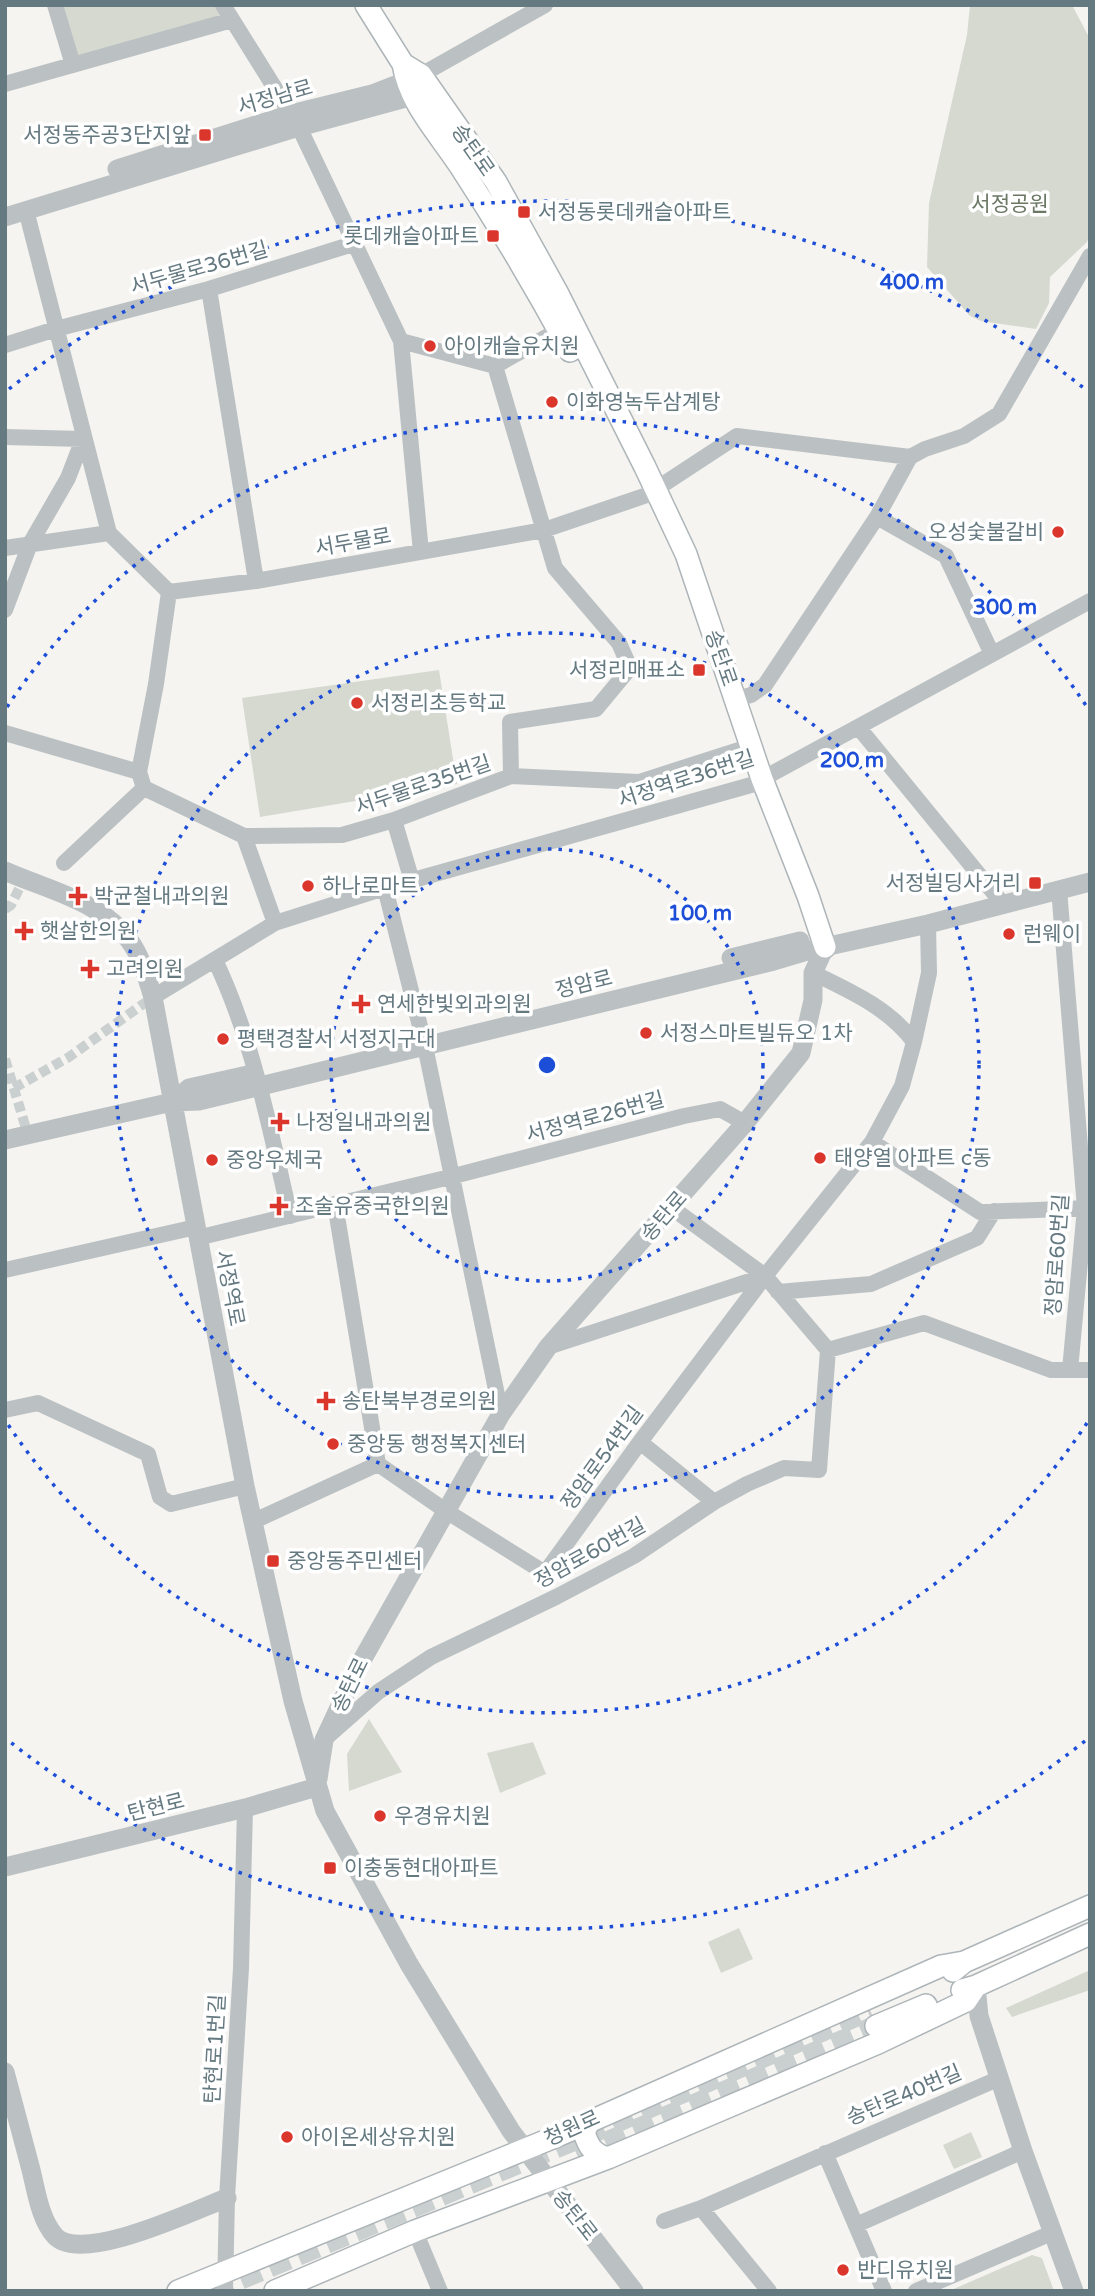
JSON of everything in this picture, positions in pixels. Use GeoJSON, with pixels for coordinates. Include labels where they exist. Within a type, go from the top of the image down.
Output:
{"type":"FeatureCollection","features":[{"type":"Feature","properties":{"kind":"main road","name":"송탄로"},"geometry":{"type":"LineString","coordinates":[[366,5],[415,81],[496,183],[557,292],[565,326],[686,554],[735,699],[745,748]]}},
{"type":"Feature","properties":{"kind":"main road","name":"송탄로"},"geometry":{"type":"LineString","coordinates":[[651,491],[798,901],[817,943]]}},
{"type":"Feature","properties":{"kind":"main road","name":"청원로"},"geometry":{"type":"LineString","coordinates":[[178,2291],[226,2281],[941,1966],[964,1962],[1090,1906]]}},
{"type":"Feature","properties":{"kind":"main road","name":"청원로"},"geometry":{"type":"LineString","coordinates":[[964,1962],[950,1974],[873,2018],[976,1986],[1090,1934]]}},
{"type":"Feature","properties":{"kind":"main road","name":"청원로"},"geometry":{"type":"LineString","coordinates":[[275,2291],[415,2231],[608,2158],[890,2037],[966,2001],[976,1986]]}},
{"type":"Feature","properties":{"kind":"main road"},"geometry":{"type":"LineString","coordinates":[[590,2120],[584,2132],[587,2143],[596,2155],[608,2158]]}},
{"type":"Feature","properties":{"kind":"street"},"geometry":{"type":"LineString","coordinates":[[55,5],[73,65]]}},
{"type":"Feature","properties":{"kind":"street"},"geometry":{"type":"LineString","coordinates":[[223,5],[295,120],[401,341],[421,551]]}},
{"type":"Feature","properties":{"kind":"street","name":"서정남로"},"geometry":{"type":"LineString","coordinates":[[5,217],[415,81],[545,5]]}},
{"type":"Feature","properties":{"kind":"street"},"geometry":{"type":"LineString","coordinates":[[5,85],[232,20]]}},
{"type":"Feature","properties":{"kind":"street","name":"서정남로"},"geometry":{"type":"LineString","coordinates":[[5,203],[295,120]]}},
{"type":"Feature","properties":{"kind":"street"},"geometry":{"type":"LineString","coordinates":[[26,211],[109,533],[169,593],[142,780],[64,863]]}},
{"type":"Feature","properties":{"kind":"street","name":"서두물로36번길"},"geometry":{"type":"LineString","coordinates":[[56,329],[209,289],[353,244]]}},
{"type":"Feature","properties":{"kind":"street"},"geometry":{"type":"LineString","coordinates":[[735,699],[751,695],[765,685],[877,517],[910,457],[964,436],[999,414],[1090,256]]}},
{"type":"Feature","properties":{"kind":"street"},"geometry":{"type":"LineString","coordinates":[[209,289],[256,581]]}},
{"type":"Feature","properties":{"kind":"street"},"geometry":{"type":"LineString","coordinates":[[401,341],[495,366],[565,326]]}},
{"type":"Feature","properties":{"kind":"street"},"geometry":{"type":"LineString","coordinates":[[5,345],[56,329]]}},
{"type":"Feature","properties":{"kind":"street"},"geometry":{"type":"LineString","coordinates":[[495,366],[555,568],[619,643],[630,668],[596,709],[510,722],[511,776]]}},
{"type":"Feature","properties":{"kind":"street","name":"서두물로"},"geometry":{"type":"LineString","coordinates":[[169,593],[256,581],[544,530],[651,491],[737,436],[910,457]]}},
{"type":"Feature","properties":{"kind":"street"},"geometry":{"type":"LineString","coordinates":[[5,437],[83,439]]}},
{"type":"Feature","properties":{"kind":"street"},"geometry":{"type":"LineString","coordinates":[[5,610],[30,544],[68,478],[83,439]]}},
{"type":"Feature","properties":{"kind":"street"},"geometry":{"type":"LineString","coordinates":[[877,517],[946,556],[992,654]]}},
{"type":"Feature","properties":{"kind":"street"},"geometry":{"type":"LineString","coordinates":[[5,548],[109,533]]}},
{"type":"Feature","properties":{"kind":"street","name":"서정역로36번길"},"geometry":{"type":"LineString","coordinates":[[153,997],[275,923],[386,888],[756,782],[1090,601]]}},
{"type":"Feature","properties":{"kind":"street"},"geometry":{"type":"LineString","coordinates":[[859,727],[1003,904]]}},
{"type":"Feature","properties":{"kind":"street","name":"서두물로35번길"},"geometry":{"type":"LineString","coordinates":[[5,733],[142,780],[244,836],[342,835],[394,820],[511,776],[639,782],[745,748]]}},
{"type":"Feature","properties":{"kind":"street"},"geometry":{"type":"LineString","coordinates":[[394,820],[412,881]]}},
{"type":"Feature","properties":{"kind":"street"},"geometry":{"type":"LineString","coordinates":[[244,836],[275,923]]}},
{"type":"Feature","properties":{"kind":"street","name":"서정역로"},"geometry":{"type":"LineString","coordinates":[[5,871],[91,905],[118,926],[136,951],[153,997],[246,1486],[293,1701],[317,1787]]}},
{"type":"Feature","properties":{"kind":"street"},"geometry":{"type":"LineString","coordinates":[[5,1140],[172,1102],[200,1101],[258,1079],[817,943],[928,924],[1090,882]]}},
{"type":"Feature","properties":{"kind":"street"},"geometry":{"type":"LineString","coordinates":[[386,888],[424,1040],[501,1414]]}},
{"type":"Feature","properties":{"kind":"street","name":"정암로60번길"},"geometry":{"type":"LineString","coordinates":[[1059,889],[1087,1208],[1070,1370]]}},
{"type":"Feature","properties":{"kind":"street","name":"정암로54번길"},"geometry":{"type":"LineString","coordinates":[[446,1511],[545,1573],[765,1276],[872,1143],[902,1086],[914,1042],[929,973],[928,924]]}},
{"type":"Feature","properties":{"kind":"street","name":"송탄로"},"geometry":{"type":"LineString","coordinates":[[634,2291],[524,2148],[405,1956],[325,1811],[317,1787],[324,1740],[357,1669],[501,1414],[548,1348],[745,1124],[801,1053],[813,1000],[817,943]]}},
{"type":"Feature","properties":{"kind":"street"},"geometry":{"type":"LineString","coordinates":[[215,960],[258,1079],[290,1216]]}},
{"type":"Feature","properties":{"kind":"street"},"geometry":{"type":"LineString","coordinates":[[813,973],[866,1000],[904,1027],[914,1042]]}},
{"type":"Feature","properties":{"kind":"street","name":"서정역로26번길"},"geometry":{"type":"LineString","coordinates":[[5,1270],[290,1216],[684,1116],[720,1110],[745,1124]]}},
{"type":"Feature","properties":{"kind":"street"},"geometry":{"type":"LineString","coordinates":[[872,1143],[980,1212],[1087,1208]]}},
{"type":"Feature","properties":{"kind":"street"},"geometry":{"type":"LineString","coordinates":[[335,1204],[378,1464],[446,1511]]}},
{"type":"Feature","properties":{"kind":"street"},"geometry":{"type":"LineString","coordinates":[[671,1208],[765,1276],[828,1350],[924,1323],[1051,1370],[1090,1370]]}},
{"type":"Feature","properties":{"kind":"street"},"geometry":{"type":"LineString","coordinates":[[778,1292],[871,1284],[976,1238],[994,1210]]}},
{"type":"Feature","properties":{"kind":"street"},"geometry":{"type":"LineString","coordinates":[[548,1348],[765,1276]]}},
{"type":"Feature","properties":{"kind":"street","name":"정암로60번길"},"geometry":{"type":"LineString","coordinates":[[324,1740],[378,1692],[431,1657],[634,1556],[714,1502],[747,1484],[784,1468],[819,1470],[828,1350]]}},
{"type":"Feature","properties":{"kind":"street"},"geometry":{"type":"LineString","coordinates":[[5,1410],[38,1403],[148,1454],[160,1497],[171,1504],[246,1486]]}},
{"type":"Feature","properties":{"kind":"street"},"geometry":{"type":"LineString","coordinates":[[640,1442],[714,1502]]}},
{"type":"Feature","properties":{"kind":"street"},"geometry":{"type":"LineString","coordinates":[[254,1521],[378,1464]]}},
{"type":"Feature","properties":{"kind":"street","name":"탄현로"},"geometry":{"type":"LineString","coordinates":[[5,1867],[245,1808],[317,1787]]}},
{"type":"Feature","properties":{"kind":"street","name":"탄현로1번길"},"geometry":{"type":"LineString","coordinates":[[226,2281],[227,2198],[241,1968],[245,1808]]}},
{"type":"Feature","properties":{"kind":"street"},"geometry":{"type":"LineString","coordinates":[[976,1986],[979,2016],[1023,2151],[1074,2291]]}},
{"type":"Feature","properties":{"kind":"street"},"geometry":{"type":"LineString","coordinates":[[5,2072],[43,2214],[56,2238],[73,2245],[102,2243],[128,2236],[227,2198]]}},
{"type":"Feature","properties":{"kind":"street","name":"송탄로40번길"},"geometry":{"type":"LineString","coordinates":[[664,2221],[701,2208],[1000,2078]]}},
{"type":"Feature","properties":{"kind":"street"},"geometry":{"type":"LineString","coordinates":[[856,2225],[1023,2151]]}},
{"type":"Feature","properties":{"kind":"street"},"geometry":{"type":"LineString","coordinates":[[825,2153],[884,2291]]}},
{"type":"Feature","properties":{"kind":"street"},"geometry":{"type":"LineString","coordinates":[[701,2208],[769,2291]]}},
{"type":"Feature","properties":{"kind":"street"},"geometry":{"type":"LineString","coordinates":[[415,2231],[440,2291]]}},
{"type":"Feature","properties":{"kind":"street"},"geometry":{"type":"LineString","coordinates":[[916,2291],[1054,2232]]}},
{"type":"Feature","properties":{"kind":"green space"},"geometry":{"type":"Polygon","coordinates":[[[59,5],[216,5],[225,18],[76,59],[59,5]]]}},
{"type":"Feature","properties":{"kind":"green space","name":"서정공원"},"geometry":{"type":"Polygon","coordinates":[[[970,5],[1072,5],[1090,39],[1090,233],[1087,242],[1050,277],[1049,303],[1036,329],[981,321],[970,316],[927,267],[929,203],[967,35],[970,5]]]}},
{"type":"Feature","properties":{"kind":"green space"},"geometry":{"type":"Polygon","coordinates":[[[439,670],[457,784],[260,817],[242,698],[439,670]]]}},
{"type":"Feature","properties":{"kind":"green space"},"geometry":{"type":"Polygon","coordinates":[[[369,1719],[402,1772],[349,1791],[347,1754],[369,1719]]]}},
{"type":"Feature","properties":{"kind":"green space"},"geometry":{"type":"Polygon","coordinates":[[[533,1742],[546,1774],[500,1793],[487,1753],[533,1742]]]}},
{"type":"Feature","properties":{"kind":"green space"},"geometry":{"type":"Polygon","coordinates":[[[739,1928],[753,1959],[721,1973],[708,1942],[739,1928]]]}},
{"type":"Feature","properties":{"kind":"green space"},"geometry":{"type":"Polygon","coordinates":[[[1090,1970],[1090,1990],[1012,2017],[1006,2008],[1090,1970]]]}},
{"type":"Feature","properties":{"kind":"green space"},"geometry":{"type":"Polygon","coordinates":[[[971,2132],[982,2157],[954,2169],[943,2145],[971,2132]]]}},
{"type":"Feature","properties":{"kind":"green space"},"geometry":{"type":"Polygon","coordinates":[[[1032,2255],[1042,2258],[1054,2291],[949,2291],[1032,2255]]]}},
{"type":"Feature","properties":{"kind":"tunnel"},"geometry":{"type":"LineString","coordinates":[[5,909],[11,905],[24,879]]}},
{"type":"Feature","properties":{"kind":"tunnel"},"geometry":{"type":"LineString","coordinates":[[14,1088],[69,1057],[153,997]]}},
{"type":"Feature","properties":{"kind":"tunnel"},"geometry":{"type":"LineString","coordinates":[[5,1059],[28,1135]]}},
{"type":"Feature","properties":{"kind":"tunnel"},"geometry":{"type":"LineString","coordinates":[[212,2291],[594,2132],[870,2010]]}},
{"type":"Feature","properties":{"kind":"tunnel"},"geometry":{"type":"LineString","coordinates":[[577,2155],[876,2026]]}},
{"type":"Feature","properties":{"kind":"place","name":"서정동주공3단지앞"},"geometry":{"type":"Point","coordinates":[205,135]}},
{"type":"Feature","properties":{"kind":"place","name":"서정동롯데캐슬아파트"},"geometry":{"type":"Point","coordinates":[524,212]}},
{"type":"Feature","properties":{"kind":"place","name":"롯데캐슬아파트"},"geometry":{"type":"Point","coordinates":[493,236]}},
{"type":"Feature","properties":{"kind":"place","name":"아이캐슬유치원"},"geometry":{"type":"Point","coordinates":[430,346]}},
{"type":"Feature","properties":{"kind":"place","name":"이화영녹두삼계탕"},"geometry":{"type":"Point","coordinates":[552,402]}},
{"type":"Feature","properties":{"kind":"place","name":"오성숯불갈비"},"geometry":{"type":"Point","coordinates":[1058,532]}},
{"type":"Feature","properties":{"kind":"place","name":"서정리매표소"},"geometry":{"type":"Point","coordinates":[699,670]}},
{"type":"Feature","properties":{"kind":"place","name":"서정리초등학교"},"geometry":{"type":"Point","coordinates":[357,703]}},
{"type":"Feature","properties":{"kind":"place","name":"서정빌딩사거리"},"geometry":{"type":"Point","coordinates":[1035,883]}},
{"type":"Feature","properties":{"kind":"place","name":"하나로마트"},"geometry":{"type":"Point","coordinates":[308,886]}},
{"type":"Feature","properties":{"kind":"place","name":"박균철내과의원"},"geometry":{"type":"Point","coordinates":[78,896]}},
{"type":"Feature","properties":{"kind":"place","name":"햇살한의원"},"geometry":{"type":"Point","coordinates":[24,931]}},
{"type":"Feature","properties":{"kind":"place","name":"런웨이"},"geometry":{"type":"Point","coordinates":[1009,934]}},
{"type":"Feature","properties":{"kind":"place","name":"고려의원"},"geometry":{"type":"Point","coordinates":[90,969]}},
{"type":"Feature","properties":{"kind":"place","name":"연세한빛외과의원"},"geometry":{"type":"Point","coordinates":[361,1004]}},
{"type":"Feature","properties":{"kind":"place","name":"서정스마트빌듀오 1차"},"geometry":{"type":"Point","coordinates":[646,1033]}},
{"type":"Feature","properties":{"kind":"place","name":"평택경찰서 서정지구대"},"geometry":{"type":"Point","coordinates":[223,1039]}},
{"type":"Feature","properties":{"kind":"place","name":"나정일내과의원"},"geometry":{"type":"Point","coordinates":[280,1122]}},
{"type":"Feature","properties":{"kind":"place","name":"태양열 아파트 c동"},"geometry":{"type":"Point","coordinates":[820,1158]}},
{"type":"Feature","properties":{"kind":"place","name":"중앙우체국"},"geometry":{"type":"Point","coordinates":[212,1160]}},
{"type":"Feature","properties":{"kind":"place","name":"조술유중국한의원"},"geometry":{"type":"Point","coordinates":[279,1206]}},
{"type":"Feature","properties":{"kind":"place","name":"송탄북부경로의원"},"geometry":{"type":"Point","coordinates":[326,1401]}},
{"type":"Feature","properties":{"kind":"place","name":"중앙동 행정복지센터"},"geometry":{"type":"Point","coordinates":[333,1444]}},
{"type":"Feature","properties":{"kind":"place","name":"중앙동주민센터"},"geometry":{"type":"Point","coordinates":[273,1561]}},
{"type":"Feature","properties":{"kind":"place","name":"우경유치원"},"geometry":{"type":"Point","coordinates":[380,1816]}},
{"type":"Feature","properties":{"kind":"place","name":"이충동현대아파트"},"geometry":{"type":"Point","coordinates":[330,1868]}},
{"type":"Feature","properties":{"kind":"place","name":"아이온세상유치원"},"geometry":{"type":"Point","coordinates":[287,2137]}},
{"type":"Feature","properties":{"kind":"place","name":"반디유치원"},"geometry":{"type":"Point","coordinates":[843,2270]}}]}
